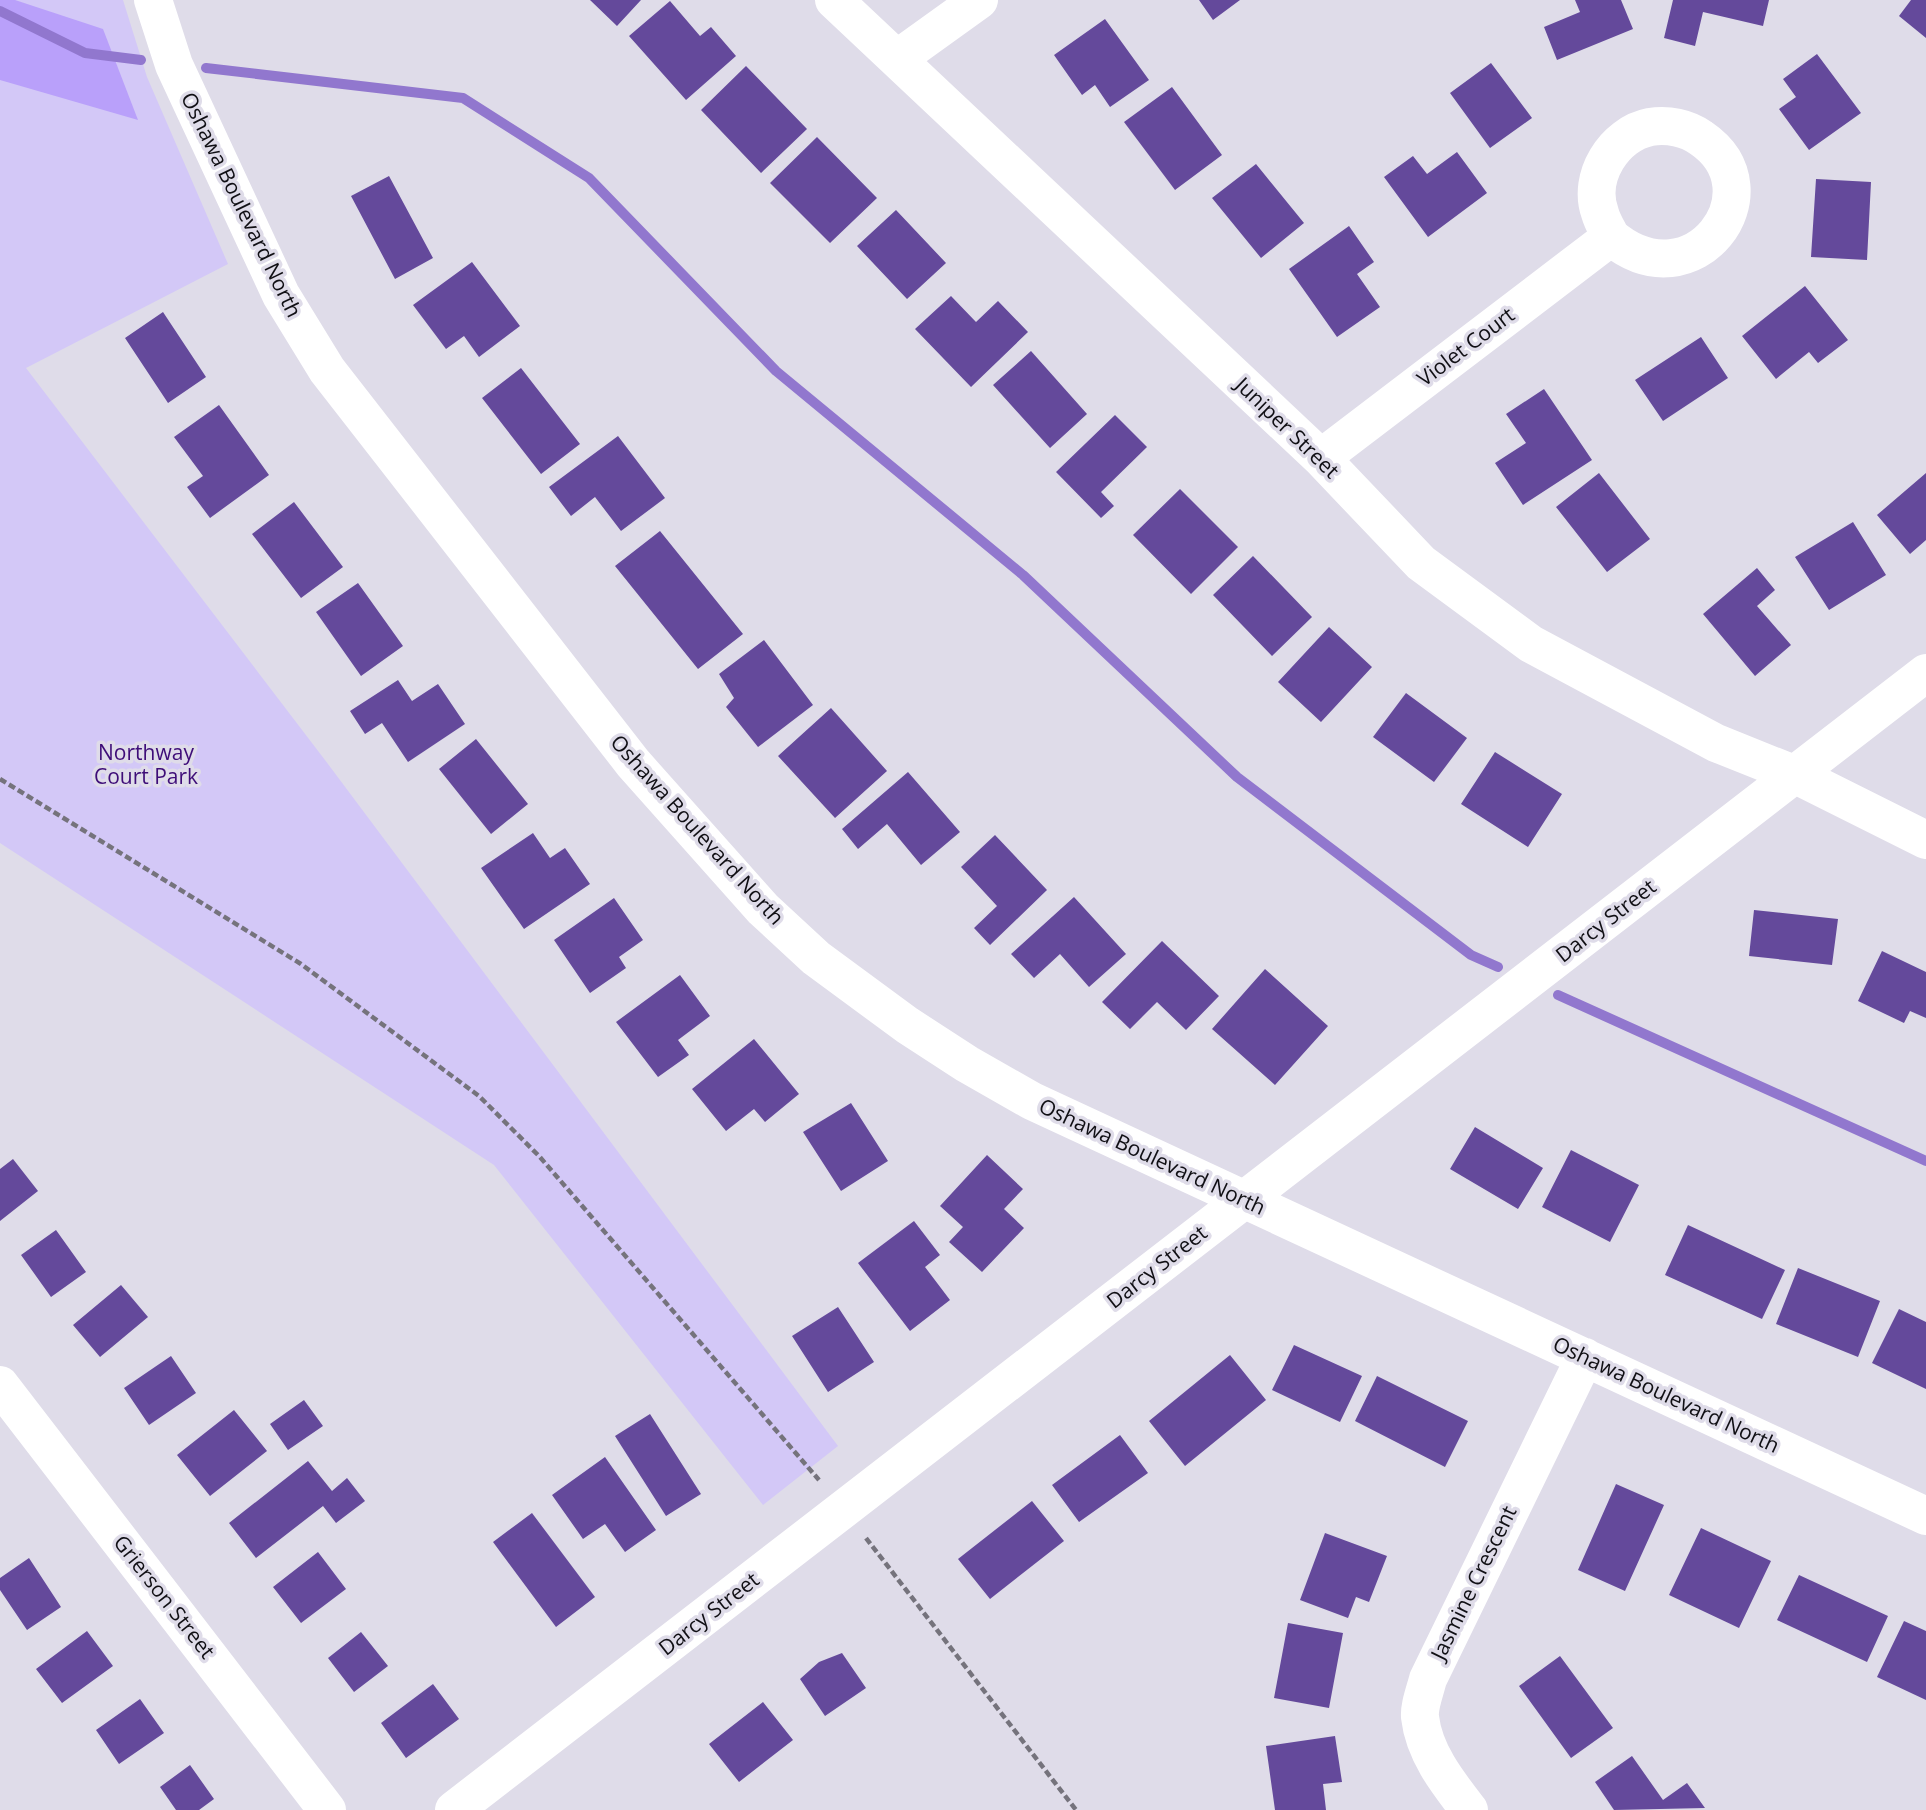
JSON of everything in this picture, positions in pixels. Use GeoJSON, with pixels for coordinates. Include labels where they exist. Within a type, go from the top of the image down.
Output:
{"type":"FeatureCollection","features":[{"type":"Feature","properties":{"kind":"street","name":"Oshawa Boulevard North"},"geometry":{"type":"LineString","coordinates":[[153,0],[174,65],[281,295],[327,370],[633,763],[762,909],[816,958],[967,1065],[1031,1101],[1926,1516]]}},
{"type":"Feature","properties":{"kind":"street","name":"Juniper Street"},"geometry":{"type":"LineString","coordinates":[[834,0],[1321,458],[1421,563],[1531,644],[1716,743],[1796,775],[1926,840]]}},
{"type":"Feature","properties":{"kind":"street"},"geometry":{"type":"LineString","coordinates":[[897,60],[979,0]]}},
{"type":"Feature","properties":{"kind":"street","name":"Violet Court"},"geometry":{"type":"LineString","coordinates":[[1321,458],[1611,237]]}},
{"type":"Feature","properties":{"kind":"street","name":"Darcy Street"},"geometry":{"type":"LineString","coordinates":[[454,1810],[1926,673]]}},
{"type":"Feature","properties":{"kind":"street","name":"Jasmine Crescent"},"geometry":{"type":"LineString","coordinates":[[1469,1810],[1444,1777],[1427,1746],[1420,1715],[1428,1679],[1585,1357]]}},
{"type":"Feature","properties":{"kind":"street","name":"Grierson Street"},"geometry":{"type":"LineString","coordinates":[[0,1385],[327,1810]]}},
{"type":"Feature","properties":{"kind":"path"},"geometry":{"type":"LineString","coordinates":[[0,779],[301,964],[479,1096],[539,1156],[844,1510],[1076,1810]]}},
{"type":"Feature","properties":{"kind":"green space","name":"Northway Court Park"},"geometry":{"type":"Polygon","coordinates":[[[0,0],[123,0],[147,77],[228,264],[26,368],[328,764],[838,1446],[763,1505],[494,1165],[0,843],[0,0]]]}},
{"type":"Feature","properties":{"kind":"shaded area"},"geometry":{"type":"Polygon","coordinates":[[[0,0],[15,0],[103,29],[138,120],[0,80],[0,0]]]}},
{"type":"Feature","properties":{"kind":"building"},"geometry":{"type":"Polygon","coordinates":[[[590,0],[641,0],[617,26],[590,0]]]}},
{"type":"Feature","properties":{"kind":"building"},"geometry":{"type":"Polygon","coordinates":[[[1199,0],[1240,0],[1213,20],[1199,0]]]}},
{"type":"Feature","properties":{"kind":"building"},"geometry":{"type":"Polygon","coordinates":[[[1575,0],[1621,0],[1633,29],[1557,60],[1544,27],[1580,12],[1575,0]]]}},
{"type":"Feature","properties":{"kind":"building"},"geometry":{"type":"Polygon","coordinates":[[[1673,0],[1769,0],[1763,26],[1703,12],[1695,46],[1664,38],[1673,0]]]}},
{"type":"Feature","properties":{"kind":"building"},"geometry":{"type":"Polygon","coordinates":[[[1911,0],[1926,0],[1926,38],[1899,16],[1911,0]]]}},
{"type":"Feature","properties":{"kind":"building"},"geometry":{"type":"Polygon","coordinates":[[[670,1],[700,36],[711,27],[736,56],[686,100],[629,36],[670,1]]]}},
{"type":"Feature","properties":{"kind":"building"},"geometry":{"type":"Polygon","coordinates":[[[1105,19],[1149,80],[1110,107],[1095,85],[1082,95],[1054,55],[1105,19]]]}},
{"type":"Feature","properties":{"kind":"building"},"geometry":{"type":"Polygon","coordinates":[[[1817,54],[1861,113],[1809,150],[1779,109],[1796,97],[1783,79],[1817,54]]]}},
{"type":"Feature","properties":{"kind":"building"},"geometry":{"type":"Polygon","coordinates":[[[1491,63],[1532,118],[1490,148],[1450,93],[1491,63]]]}},
{"type":"Feature","properties":{"kind":"building"},"geometry":{"type":"Polygon","coordinates":[[[746,66],[807,129],[761,173],[701,110],[746,66]]]}},
{"type":"Feature","properties":{"kind":"building"},"geometry":{"type":"Polygon","coordinates":[[[1172,87],[1222,155],[1175,190],[1124,122],[1172,87]]]}},
{"type":"Feature","properties":{"kind":"building"},"geometry":{"type":"Polygon","coordinates":[[[817,137],[877,198],[830,243],[770,183],[817,137]]]}},
{"type":"Feature","properties":{"kind":"building"},"geometry":{"type":"Polygon","coordinates":[[[1457,152],[1487,193],[1428,237],[1384,177],[1413,156],[1427,174],[1457,152]]]}},
{"type":"Feature","properties":{"kind":"building"},"geometry":{"type":"Polygon","coordinates":[[[1256,164],[1304,223],[1261,258],[1212,198],[1256,164]]]}},
{"type":"Feature","properties":{"kind":"building"},"geometry":{"type":"Polygon","coordinates":[[[389,176],[433,258],[395,279],[351,196],[389,176]]]}},
{"type":"Feature","properties":{"kind":"building"},"geometry":{"type":"Polygon","coordinates":[[[1816,179],[1871,182],[1867,260],[1811,257],[1816,179]]]}},
{"type":"Feature","properties":{"kind":"building"},"geometry":{"type":"Polygon","coordinates":[[[896,210],[946,263],[907,299],[857,246],[896,210]]]}},
{"type":"Feature","properties":{"kind":"building"},"geometry":{"type":"Polygon","coordinates":[[[1349,226],[1374,262],[1357,274],[1380,307],[1337,337],[1289,269],[1349,226]]]}},
{"type":"Feature","properties":{"kind":"building"},"geometry":{"type":"Polygon","coordinates":[[[472,262],[520,326],[479,357],[464,336],[446,349],[413,305],[472,262]]]}},
{"type":"Feature","properties":{"kind":"building"},"geometry":{"type":"Polygon","coordinates":[[[1805,286],[1848,340],[1818,363],[1809,352],[1776,379],[1742,336],[1805,286]]]}},
{"type":"Feature","properties":{"kind":"building"},"geometry":{"type":"Polygon","coordinates":[[[951,296],[976,322],[998,301],[1028,332],[971,387],[915,329],[951,296]]]}},
{"type":"Feature","properties":{"kind":"building"},"geometry":{"type":"Polygon","coordinates":[[[163,312],[206,377],[168,403],[125,338],[163,312]]]}},
{"type":"Feature","properties":{"kind":"building"},"geometry":{"type":"Polygon","coordinates":[[[1701,337],[1728,378],[1663,421],[1635,380],[1701,337]]]}},
{"type":"Feature","properties":{"kind":"building"},"geometry":{"type":"Polygon","coordinates":[[[1031,351],[1087,414],[1050,448],[993,385],[1031,351]]]}},
{"type":"Feature","properties":{"kind":"building"},"geometry":{"type":"Polygon","coordinates":[[[521,368],[580,444],[541,474],[482,398],[521,368]]]}},
{"type":"Feature","properties":{"kind":"building"},"geometry":{"type":"Polygon","coordinates":[[[1544,389],[1592,460],[1523,505],[1495,463],[1526,443],[1506,414],[1544,389]]]}},
{"type":"Feature","properties":{"kind":"building"},"geometry":{"type":"Polygon","coordinates":[[[219,405],[269,475],[210,518],[187,487],[203,476],[174,437],[219,405]]]}},
{"type":"Feature","properties":{"kind":"building"},"geometry":{"type":"Polygon","coordinates":[[[1115,415],[1147,447],[1101,492],[1114,506],[1101,518],[1056,472],[1115,415]]]}},
{"type":"Feature","properties":{"kind":"building"},"geometry":{"type":"Polygon","coordinates":[[[618,436],[665,498],[621,531],[595,497],[571,516],[549,487],[618,436]]]}},
{"type":"Feature","properties":{"kind":"building"},"geometry":{"type":"Polygon","coordinates":[[[1599,473],[1650,539],[1607,572],[1556,507],[1599,473]]]}},
{"type":"Feature","properties":{"kind":"building"},"geometry":{"type":"Polygon","coordinates":[[[1926,473],[1926,540],[1910,554],[1877,515],[1926,473]]]}},
{"type":"Feature","properties":{"kind":"building"},"geometry":{"type":"Polygon","coordinates":[[[1180,489],[1238,547],[1191,594],[1133,535],[1180,489]]]}},
{"type":"Feature","properties":{"kind":"building"},"geometry":{"type":"Polygon","coordinates":[[[294,502],[343,567],[301,598],[252,534],[294,502]]]}},
{"type":"Feature","properties":{"kind":"building"},"geometry":{"type":"Polygon","coordinates":[[[1853,522],[1886,575],[1829,610],[1795,557],[1853,522]]]}},
{"type":"Feature","properties":{"kind":"building"},"geometry":{"type":"Polygon","coordinates":[[[660,531],[743,634],[698,669],[615,566],[660,531]]]}},
{"type":"Feature","properties":{"kind":"building"},"geometry":{"type":"Polygon","coordinates":[[[1253,556],[1312,617],[1272,656],[1213,595],[1253,556]]]}},
{"type":"Feature","properties":{"kind":"building"},"geometry":{"type":"Polygon","coordinates":[[[1757,568],[1775,590],[1757,606],[1791,645],[1755,676],[1703,614],[1757,568]]]}},
{"type":"Feature","properties":{"kind":"building"},"geometry":{"type":"Polygon","coordinates":[[[358,583],[403,646],[361,676],[316,612],[358,583]]]}},
{"type":"Feature","properties":{"kind":"building"},"geometry":{"type":"Polygon","coordinates":[[[1329,627],[1372,667],[1321,722],[1278,682],[1329,627]]]}},
{"type":"Feature","properties":{"kind":"building"},"geometry":{"type":"Polygon","coordinates":[[[764,640],[813,705],[758,747],[726,707],[734,698],[719,674],[764,640]]]}},
{"type":"Feature","properties":{"kind":"building"},"geometry":{"type":"Polygon","coordinates":[[[398,680],[412,701],[438,684],[465,724],[408,762],[382,723],[365,734],[350,711],[398,680]]]}},
{"type":"Feature","properties":{"kind":"building"},"geometry":{"type":"Polygon","coordinates":[[[1406,693],[1467,738],[1434,782],[1373,737],[1406,693]]]}},
{"type":"Feature","properties":{"kind":"building"},"geometry":{"type":"Polygon","coordinates":[[[831,708],[887,771],[835,818],[778,756],[831,708]]]}},
{"type":"Feature","properties":{"kind":"building"},"geometry":{"type":"Polygon","coordinates":[[[476,739],[528,804],[491,834],[439,769],[476,739]]]}},
{"type":"Feature","properties":{"kind":"building"},"geometry":{"type":"Polygon","coordinates":[[[1495,752],[1562,794],[1528,847],[1461,804],[1495,752]]]}},
{"type":"Feature","properties":{"kind":"building"},"geometry":{"type":"Polygon","coordinates":[[[908,772],[960,832],[921,865],[887,824],[858,849],[842,829],[908,772]]]}},
{"type":"Feature","properties":{"kind":"building"},"geometry":{"type":"Polygon","coordinates":[[[533,833],[550,858],[565,848],[590,884],[524,929],[481,868],[533,833]]]}},
{"type":"Feature","properties":{"kind":"building"},"geometry":{"type":"Polygon","coordinates":[[[995,835],[1047,890],[990,945],[974,928],[997,906],[961,867],[995,835]]]}},
{"type":"Feature","properties":{"kind":"building"},"geometry":{"type":"Polygon","coordinates":[[[1074,897],[1126,954],[1089,987],[1060,954],[1034,978],[1011,954],[1074,897]]]}},
{"type":"Feature","properties":{"kind":"building"},"geometry":{"type":"Polygon","coordinates":[[[614,898],[643,940],[619,957],[626,968],[590,993],[554,940],[614,898]]]}},
{"type":"Feature","properties":{"kind":"building"},"geometry":{"type":"Polygon","coordinates":[[[1754,910],[1838,919],[1832,965],[1749,956],[1754,910]]]}},
{"type":"Feature","properties":{"kind":"building"},"geometry":{"type":"Polygon","coordinates":[[[1162,941],[1219,996],[1186,1030],[1157,1002],[1130,1029],[1102,1002],[1162,941]]]}},
{"type":"Feature","properties":{"kind":"building"},"geometry":{"type":"Polygon","coordinates":[[[1882,951],[1926,972],[1926,1018],[1910,1011],[1904,1023],[1858,1001],[1882,951]]]}},
{"type":"Feature","properties":{"kind":"building"},"geometry":{"type":"Polygon","coordinates":[[[1265,969],[1328,1026],[1275,1085],[1212,1029],[1265,969]]]}},
{"type":"Feature","properties":{"kind":"building"},"geometry":{"type":"Polygon","coordinates":[[[680,975],[710,1016],[678,1040],[689,1055],[658,1077],[616,1022],[680,975]]]}},
{"type":"Feature","properties":{"kind":"building"},"geometry":{"type":"Polygon","coordinates":[[[754,1039],[799,1094],[765,1122],[754,1109],[726,1131],[692,1089],[754,1039]]]}},
{"type":"Feature","properties":{"kind":"building"},"geometry":{"type":"Polygon","coordinates":[[[851,1103],[888,1161],[841,1191],[803,1132],[851,1103]]]}},
{"type":"Feature","properties":{"kind":"building"},"geometry":{"type":"Polygon","coordinates":[[[1475,1127],[1543,1168],[1518,1209],[1450,1169],[1475,1127]]]}},
{"type":"Feature","properties":{"kind":"building"},"geometry":{"type":"Polygon","coordinates":[[[1571,1150],[1639,1185],[1610,1242],[1542,1207],[1571,1150]]]}},
{"type":"Feature","properties":{"kind":"building"},"geometry":{"type":"Polygon","coordinates":[[[987,1155],[1023,1189],[1004,1209],[1024,1228],[982,1272],[949,1242],[963,1227],[940,1206],[987,1155]]]}},
{"type":"Feature","properties":{"kind":"building"},"geometry":{"type":"Polygon","coordinates":[[[13,1159],[38,1191],[0,1221],[0,1169],[13,1159]]]}},
{"type":"Feature","properties":{"kind":"building"},"geometry":{"type":"Polygon","coordinates":[[[914,1221],[940,1255],[925,1267],[950,1300],[910,1331],[858,1263],[914,1221]]]}},
{"type":"Feature","properties":{"kind":"building"},"geometry":{"type":"Polygon","coordinates":[[[1688,1225],[1785,1270],[1762,1319],[1665,1275],[1688,1225]]]}},
{"type":"Feature","properties":{"kind":"building"},"geometry":{"type":"Polygon","coordinates":[[[56,1230],[86,1272],[51,1297],[21,1255],[56,1230]]]}},
{"type":"Feature","properties":{"kind":"building"},"geometry":{"type":"Polygon","coordinates":[[[1798,1268],[1880,1301],[1858,1357],[1776,1324],[1798,1268]]]}},
{"type":"Feature","properties":{"kind":"building"},"geometry":{"type":"Polygon","coordinates":[[[121,1285],[148,1317],[100,1357],[73,1325],[121,1285]]]}},
{"type":"Feature","properties":{"kind":"building"},"geometry":{"type":"Polygon","coordinates":[[[838,1307],[874,1362],[828,1392],[792,1336],[838,1307]]]}},
{"type":"Feature","properties":{"kind":"building"},"geometry":{"type":"Polygon","coordinates":[[[1899,1309],[1926,1322],[1926,1389],[1872,1363],[1899,1309]]]}},
{"type":"Feature","properties":{"kind":"building"},"geometry":{"type":"Polygon","coordinates":[[[1294,1345],[1362,1376],[1340,1422],[1272,1390],[1294,1345]]]}},
{"type":"Feature","properties":{"kind":"building"},"geometry":{"type":"Polygon","coordinates":[[[1230,1355],[1266,1400],[1185,1466],[1149,1421],[1230,1355]]]}},
{"type":"Feature","properties":{"kind":"building"},"geometry":{"type":"Polygon","coordinates":[[[171,1356],[196,1393],[149,1425],[124,1388],[171,1356]]]}},
{"type":"Feature","properties":{"kind":"building"},"geometry":{"type":"Polygon","coordinates":[[[1377,1376],[1468,1421],[1445,1467],[1355,1421],[1377,1376]]]}},
{"type":"Feature","properties":{"kind":"building"},"geometry":{"type":"Polygon","coordinates":[[[304,1400],[323,1426],[288,1450],[270,1424],[304,1400]]]}},
{"type":"Feature","properties":{"kind":"building"},"geometry":{"type":"Polygon","coordinates":[[[234,1410],[267,1451],[210,1496],[177,1455],[234,1410]]]}},
{"type":"Feature","properties":{"kind":"building"},"geometry":{"type":"Polygon","coordinates":[[[650,1414],[701,1494],[666,1516],[615,1436],[650,1414]]]}},
{"type":"Feature","properties":{"kind":"building"},"geometry":{"type":"Polygon","coordinates":[[[1120,1435],[1148,1473],[1079,1522],[1052,1485],[1120,1435]]]}},
{"type":"Feature","properties":{"kind":"building"},"geometry":{"type":"Polygon","coordinates":[[[605,1457],[656,1530],[625,1552],[605,1524],[583,1539],[552,1495],[605,1457]]]}},
{"type":"Feature","properties":{"kind":"building"},"geometry":{"type":"Polygon","coordinates":[[[308,1461],[332,1491],[347,1478],[365,1501],[336,1523],[323,1506],[256,1558],[229,1523],[308,1461]]]}},
{"type":"Feature","properties":{"kind":"building"},"geometry":{"type":"Polygon","coordinates":[[[1616,1484],[1664,1505],[1625,1591],[1578,1570],[1616,1484]]]}},
{"type":"Feature","properties":{"kind":"building"},"geometry":{"type":"Polygon","coordinates":[[[1032,1501],[1064,1541],[990,1599],[958,1559],[1032,1501]]]}},
{"type":"Feature","properties":{"kind":"building"},"geometry":{"type":"Polygon","coordinates":[[[532,1513],[595,1597],[556,1627],[493,1542],[532,1513]]]}},
{"type":"Feature","properties":{"kind":"building"},"geometry":{"type":"Polygon","coordinates":[[[1701,1528],[1771,1561],[1739,1628],[1669,1595],[1701,1528]]]}},
{"type":"Feature","properties":{"kind":"building"},"geometry":{"type":"Polygon","coordinates":[[[1325,1533],[1387,1556],[1369,1602],[1356,1597],[1348,1618],[1300,1600],[1325,1533]]]}},
{"type":"Feature","properties":{"kind":"building"},"geometry":{"type":"Polygon","coordinates":[[[318,1552],[346,1589],[301,1623],[273,1587],[318,1552]]]}},
{"type":"Feature","properties":{"kind":"building"},"geometry":{"type":"Polygon","coordinates":[[[29,1558],[61,1607],[27,1630],[0,1590],[0,1578],[29,1558]]]}},
{"type":"Feature","properties":{"kind":"building"},"geometry":{"type":"Polygon","coordinates":[[[1799,1575],[1888,1616],[1867,1662],[1777,1620],[1799,1575]]]}},
{"type":"Feature","properties":{"kind":"building"},"geometry":{"type":"Polygon","coordinates":[[[1904,1621],[1926,1631],[1926,1700],[1877,1677],[1904,1621]]]}},
{"type":"Feature","properties":{"kind":"building"},"geometry":{"type":"Polygon","coordinates":[[[1288,1623],[1343,1633],[1329,1708],[1274,1698],[1288,1623]]]}},
{"type":"Feature","properties":{"kind":"building"},"geometry":{"type":"Polygon","coordinates":[[[87,1631],[113,1666],[62,1703],[36,1669],[87,1631]]]}},
{"type":"Feature","properties":{"kind":"building"},"geometry":{"type":"Polygon","coordinates":[[[361,1632],[388,1666],[354,1692],[328,1658],[361,1632]]]}},
{"type":"Feature","properties":{"kind":"building"},"geometry":{"type":"Polygon","coordinates":[[[842,1653],[866,1688],[825,1716],[800,1679],[819,1662],[842,1653]]]}},
{"type":"Feature","properties":{"kind":"building"},"geometry":{"type":"Polygon","coordinates":[[[1560,1656],[1613,1728],[1571,1758],[1519,1686],[1560,1656]]]}},
{"type":"Feature","properties":{"kind":"building"},"geometry":{"type":"Polygon","coordinates":[[[433,1684],[459,1719],[406,1758],[381,1723],[433,1684]]]}},
{"type":"Feature","properties":{"kind":"building"},"geometry":{"type":"Polygon","coordinates":[[[140,1699],[164,1733],[119,1764],[96,1730],[140,1699]]]}},
{"type":"Feature","properties":{"kind":"building"},"geometry":{"type":"Polygon","coordinates":[[[763,1702],[793,1740],[739,1782],[709,1744],[763,1702]]]}},
{"type":"Feature","properties":{"kind":"building"},"geometry":{"type":"Polygon","coordinates":[[[1335,1736],[1342,1782],[1323,1784],[1326,1810],[1275,1810],[1266,1746],[1335,1736]]]}},
{"type":"Feature","properties":{"kind":"building"},"geometry":{"type":"Polygon","coordinates":[[[1632,1756],[1663,1800],[1687,1783],[1705,1808],[1614,1810],[1595,1782],[1632,1756]]]}},
{"type":"Feature","properties":{"kind":"building"},"geometry":{"type":"Polygon","coordinates":[[[190,1765],[214,1799],[199,1810],[176,1810],[160,1787],[190,1765]]]}},
{"type":"Feature","properties":{"kind":"waterway"},"geometry":{"type":"LineString","coordinates":[[0,11],[85,53],[141,60]]}},
{"type":"Feature","properties":{"kind":"waterway"},"geometry":{"type":"LineString","coordinates":[[206,68],[463,98],[589,178],[776,371],[1023,575],[1237,777],[1471,955],[1498,967]]}},
{"type":"Feature","properties":{"kind":"waterway"},"geometry":{"type":"LineString","coordinates":[[1558,995],[1926,1161]]}}]}
